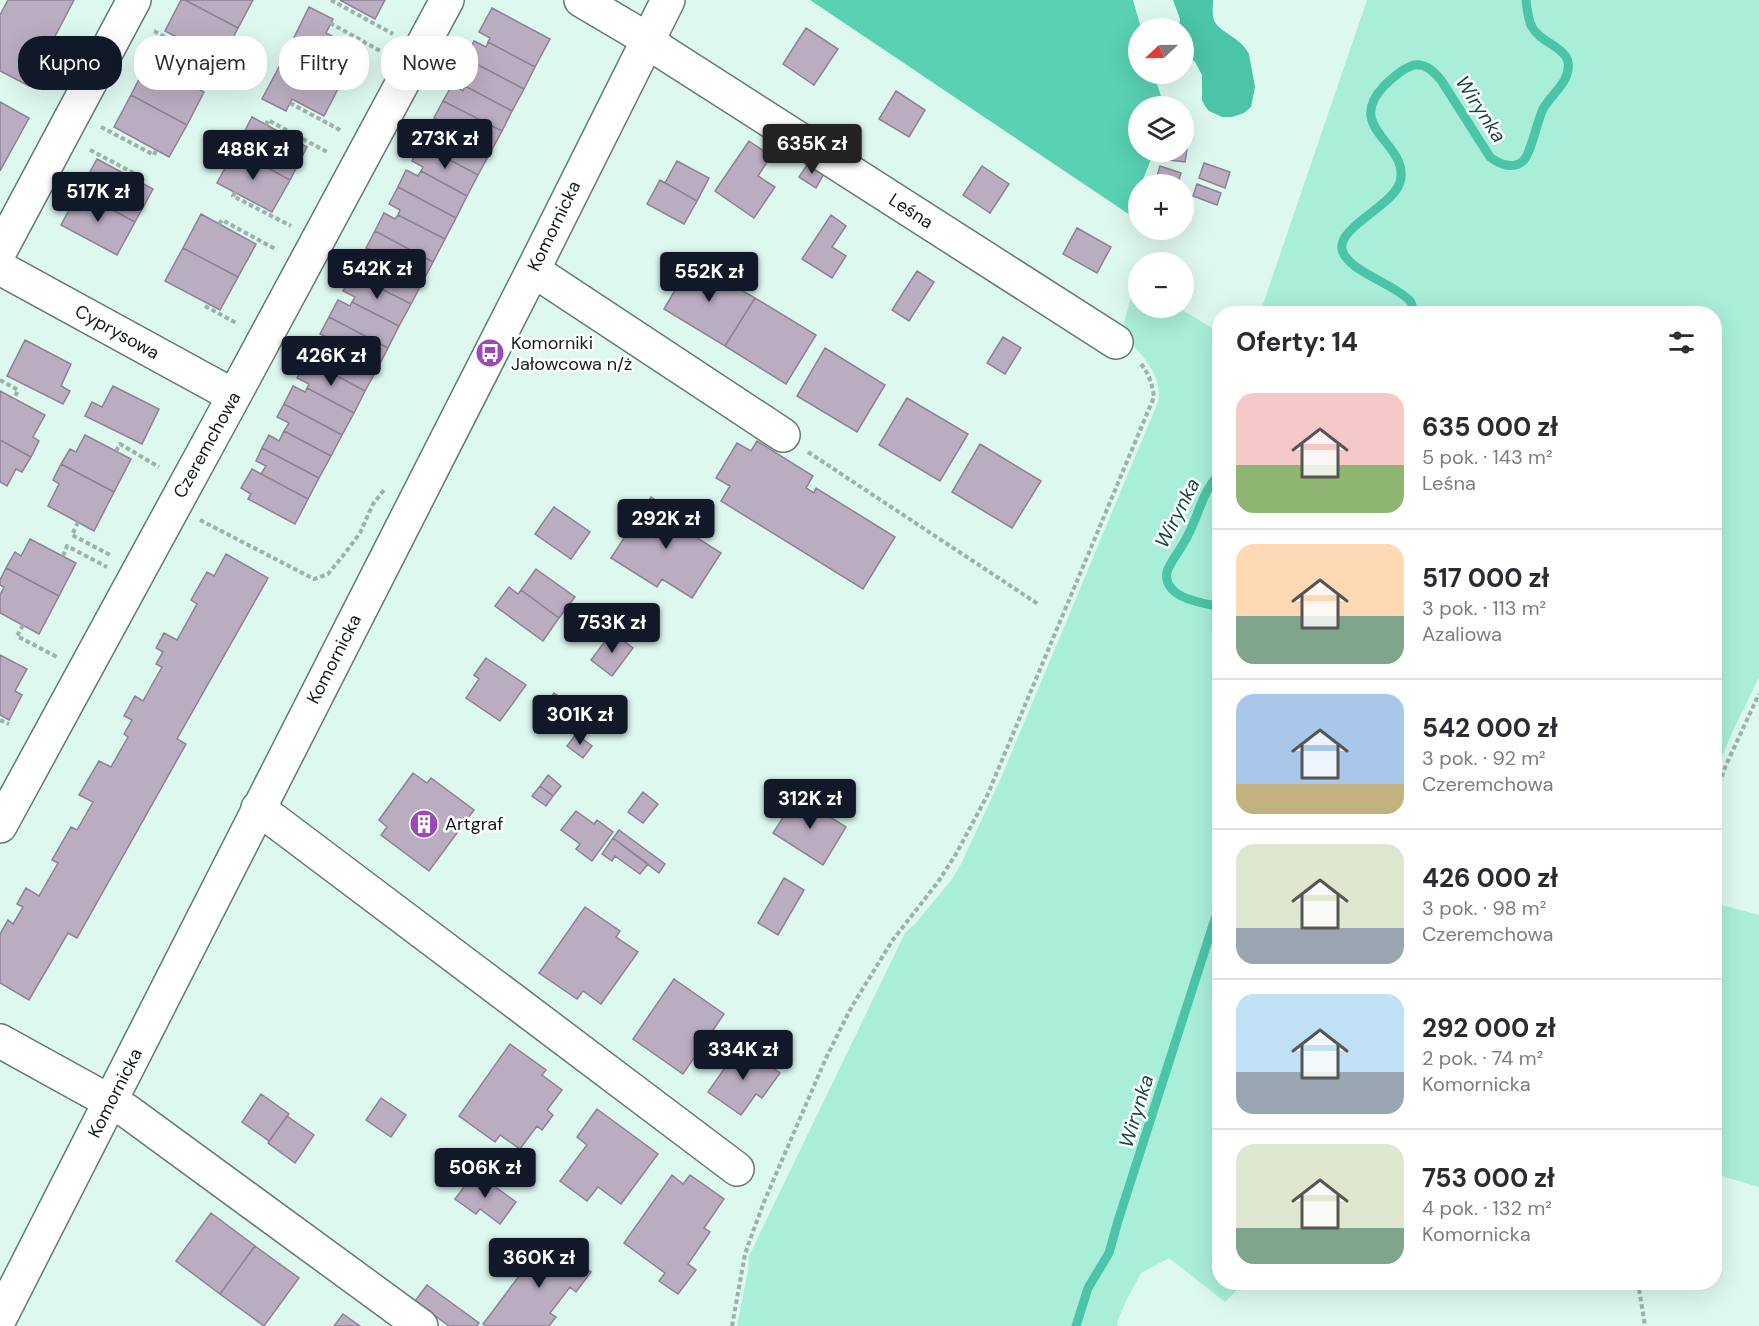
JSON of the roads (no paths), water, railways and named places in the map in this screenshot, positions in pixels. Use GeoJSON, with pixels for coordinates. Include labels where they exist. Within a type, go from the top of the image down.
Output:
{"type":"FeatureCollection","features":[{"type":"Feature","properties":{"kind":"street","name":"Czeremchowa"},"geometry":{"type":"LineString","coordinates":[[0,826],[9,788],[84,672],[447,0]]}},
{"type":"Feature","properties":{"kind":"street","name":"Leśna"},"geometry":{"type":"LineString","coordinates":[[581,0],[647,39],[663,52],[1116,342]]}},
{"type":"Feature","properties":{"kind":"street","name":"Komornicka"},"geometry":{"type":"LineString","coordinates":[[0,1318],[668,0]]}},
{"type":"Feature","properties":{"kind":"street"},"geometry":{"type":"LineString","coordinates":[[0,251],[140,13]]}},
{"type":"Feature","properties":{"kind":"street","name":"Cyprysowa"},"geometry":{"type":"LineString","coordinates":[[0,268],[234,396]]}},
{"type":"Feature","properties":{"kind":"street"},"geometry":{"type":"LineString","coordinates":[[533,270],[783,435]]}},
{"type":"Feature","properties":{"kind":"street"},"geometry":{"type":"LineString","coordinates":[[258,808],[737,1170]]}},
{"type":"Feature","properties":{"kind":"street"},"geometry":{"type":"LineString","coordinates":[[0,1041],[111,1102],[421,1326]]}},
{"type":"Feature","properties":{"kind":"waterway","name":"Wirynka"},"geometry":{"type":"LineString","coordinates":[[1412,306],[1403,295],[1352,264],[1345,257],[1342,249],[1343,241],[1349,232],[1388,199],[1396,191],[1400,182],[1401,169],[1396,157],[1374,125],[1371,114],[1373,101],[1384,86],[1402,71],[1414,65],[1426,67],[1441,80],[1490,157],[1506,165],[1519,164],[1529,152],[1543,109],[1564,81],[1568,69],[1568,62],[1563,53],[1541,37],[1532,27],[1526,0]]}},
{"type":"Feature","properties":{"kind":"waterway","name":"Wirynka"},"geometry":{"type":"LineString","coordinates":[[1212,483],[1186,539],[1167,572],[1167,581],[1178,594],[1212,605]]}},
{"type":"Feature","properties":{"kind":"waterway","name":"Wirynka"},"geometry":{"type":"LineString","coordinates":[[1076,1326],[1088,1288],[1109,1253],[1212,928]]}},
{"type":"Feature","properties":{"kind":"place","name":"Komorniki Jałowcowa n/ż"},"geometry":{"type":"Point","coordinates":[490,353]}},
{"type":"Feature","properties":{"kind":"place","name":"Artgraf"},"geometry":{"type":"Point","coordinates":[424,824]}}]}
